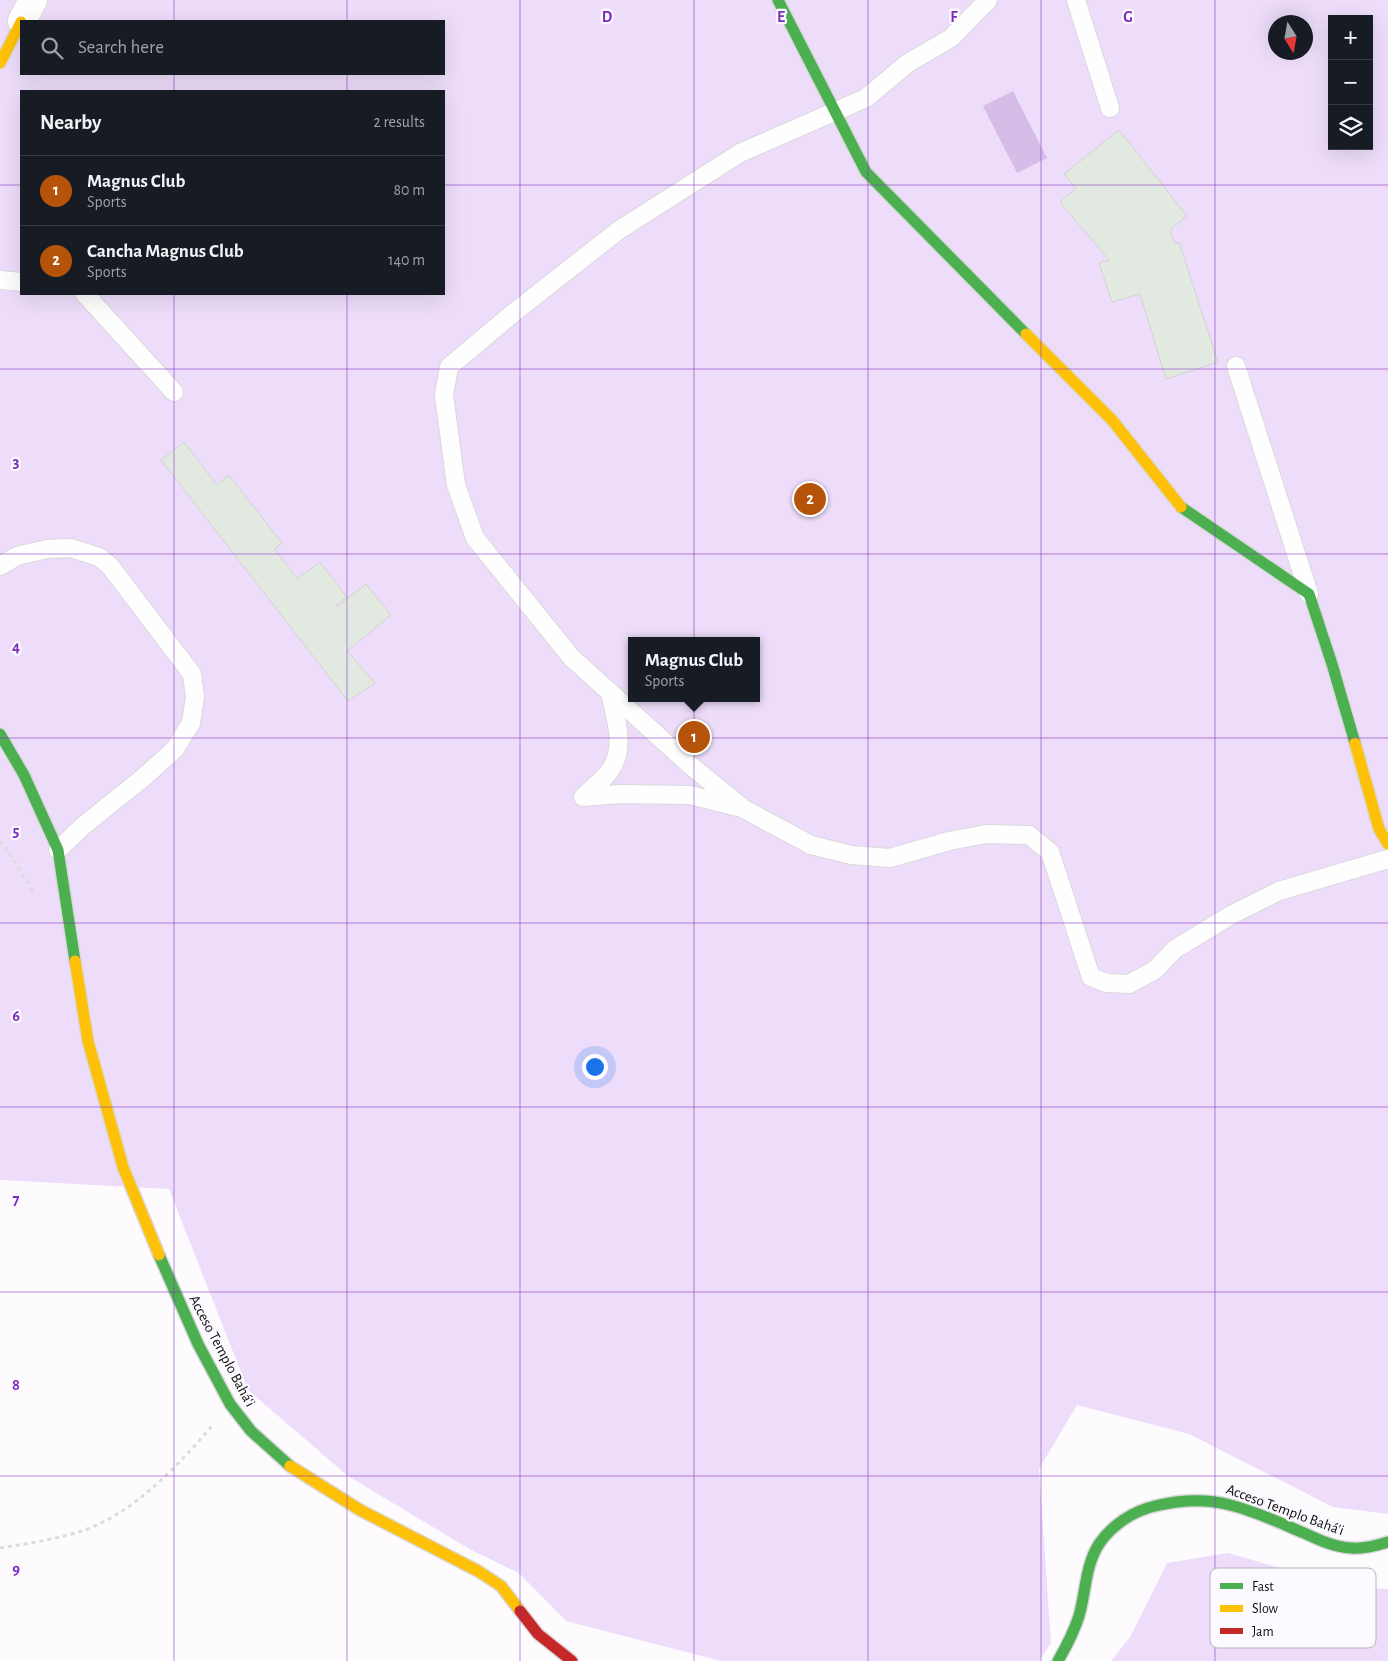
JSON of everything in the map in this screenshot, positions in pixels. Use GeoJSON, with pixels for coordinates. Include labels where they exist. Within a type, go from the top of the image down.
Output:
{"type":"FeatureCollection","features":[{"type":"Feature","properties":{"kind":"street"},"geometry":{"type":"LineString","coordinates":[[22,20],[32,0]]}},
{"type":"Feature","properties":{"kind":"street"},"geometry":{"type":"LineString","coordinates":[[778,0],[866,172],[1112,420],[1180,506],[1309,594],[1332,664],[1380,829],[1388,844]]}},
{"type":"Feature","properties":{"kind":"street"},"geometry":{"type":"LineString","coordinates":[[0,63],[20,24]]}},
{"type":"Feature","properties":{"kind":"street","name":"Acceso Templo Bahá'i"},"geometry":{"type":"LineString","coordinates":[[0,734],[24,775],[58,850],[88,1041],[123,1167],[169,1280],[198,1344],[230,1404],[251,1431],[294,1470],[360,1510],[478,1571],[500,1586],[538,1634],[572,1661]]}},
{"type":"Feature","properties":{"kind":"street","name":"Acceso Templo Bahá'i"},"geometry":{"type":"LineString","coordinates":[[1058,1661],[1078,1618],[1088,1571],[1099,1544],[1120,1523],[1138,1511],[1163,1503],[1187,1499],[1207,1499],[1233,1504],[1320,1540],[1347,1548],[1368,1548],[1388,1542]]}},
{"type":"Feature","properties":{"kind":"lane"},"geometry":{"type":"LineString","coordinates":[[988,0],[951,38],[908,63],[866,98],[740,153],[618,230],[449,367],[444,395],[456,485],[476,538],[571,657],[690,765],[744,809],[811,846],[851,855],[890,858],[949,841],[986,834],[1029,835],[1050,852],[1091,977],[1106,983],[1130,984],[1155,970],[1175,948],[1231,915],[1279,891],[1388,859]]}},
{"type":"Feature","properties":{"kind":"lane"},"geometry":{"type":"LineString","coordinates":[[1076,0],[1110,108]]}},
{"type":"Feature","properties":{"kind":"lane"},"geometry":{"type":"LineString","coordinates":[[0,280],[20,282]]}},
{"type":"Feature","properties":{"kind":"lane"},"geometry":{"type":"LineString","coordinates":[[86,295],[174,392]]}},
{"type":"Feature","properties":{"kind":"lane"},"geometry":{"type":"LineString","coordinates":[[1236,366],[1309,594]]}},
{"type":"Feature","properties":{"kind":"lane"},"geometry":{"type":"LineString","coordinates":[[0,566],[17,556],[47,549],[71,548],[99,557],[110,566],[192,674],[195,697],[191,724],[175,748],[144,777],[83,826],[58,850]]}},
{"type":"Feature","properties":{"kind":"lane"},"geometry":{"type":"LineString","coordinates":[[610,692],[619,734],[618,754],[611,770],[583,797],[620,794],[690,795],[744,809]]}},
{"type":"Feature","properties":{"kind":"path"},"geometry":{"type":"LineString","coordinates":[[0,1548],[58,1538],[90,1528],[116,1514],[160,1481],[230,1404]]}},
{"type":"Feature","properties":{"kind":"shaded area"},"geometry":{"type":"Polygon","coordinates":[[[0,0],[1388,0],[1388,1514],[1333,1507],[1189,1434],[1077,1405],[1039,1469],[1051,1643],[1039,1661],[721,1661],[566,1621],[519,1573],[471,1550],[348,1476],[248,1390],[169,1189],[0,1180],[0,0]]]}},
{"type":"Feature","properties":{"kind":"shaded area"},"geometry":{"type":"Polygon","coordinates":[[[1013,91],[1047,158],[1017,173],[983,106],[1013,91]]]}},
{"type":"Feature","properties":{"kind":"shaded area"},"geometry":{"type":"Polygon","coordinates":[[[1228,1553],[1280,1568],[1210,1568],[1210,1648],[1376,1648],[1376,1588],[1388,1589],[1388,1661],[1111,1661],[1130,1637],[1167,1563],[1228,1553]]]}},
{"type":"Feature","properties":{"kind":"building"},"geometry":{"type":"Polygon","coordinates":[[[1119,130],[1187,216],[1170,230],[1175,244],[1179,242],[1218,362],[1166,379],[1140,294],[1112,302],[1099,263],[1109,260],[1060,202],[1076,188],[1064,174],[1119,130]]]}},
{"type":"Feature","properties":{"kind":"building"},"geometry":{"type":"Polygon","coordinates":[[[184,442],[217,485],[229,475],[282,543],[274,549],[298,579],[320,562],[347,597],[336,605],[337,607],[366,584],[391,615],[347,651],[375,683],[348,701],[161,460],[184,442]]]}},
{"type":"Feature","properties":{"kind":"traffic: fast"},"geometry":{"type":"LineString","coordinates":[[778,0],[866,172],[1026,334]]}},
{"type":"Feature","properties":{"kind":"traffic: fast"},"geometry":{"type":"LineString","coordinates":[[1181,507],[1309,594],[1355,743]]}},
{"type":"Feature","properties":{"kind":"traffic: fast"},"geometry":{"type":"LineString","coordinates":[[0,734],[24,775],[58,850],[75,961]]}},
{"type":"Feature","properties":{"kind":"traffic: fast"},"geometry":{"type":"LineString","coordinates":[[159,1255],[198,1344],[230,1404],[251,1431],[290,1466]]}},
{"type":"Feature","properties":{"kind":"traffic: fast"},"geometry":{"type":"LineString","coordinates":[[1058,1661],[1077,1622],[1088,1570],[1094,1552],[1104,1537],[1117,1525],[1131,1515],[1147,1508],[1183,1501],[1211,1501],[1249,1510],[1321,1541],[1339,1546],[1361,1548],[1388,1542]]}},
{"type":"Feature","properties":{"kind":"traffic: slow"},"geometry":{"type":"LineString","coordinates":[[0,63],[20,24]]}},
{"type":"Feature","properties":{"kind":"traffic: slow"},"geometry":{"type":"LineString","coordinates":[[1026,334],[1112,420],[1181,507]]}},
{"type":"Feature","properties":{"kind":"traffic: slow"},"geometry":{"type":"LineString","coordinates":[[1355,743],[1379,829],[1388,844]]}},
{"type":"Feature","properties":{"kind":"traffic: slow"},"geometry":{"type":"LineString","coordinates":[[75,961],[88,1041],[123,1167],[159,1255]]}},
{"type":"Feature","properties":{"kind":"traffic: slow"},"geometry":{"type":"LineString","coordinates":[[290,1466],[360,1510],[478,1571],[501,1586],[520,1611]]}},
{"type":"Feature","properties":{"kind":"traffic: jam"},"geometry":{"type":"LineString","coordinates":[[520,1611],[538,1634],[572,1661]]}},
{"type":"Feature","properties":{"kind":"place","name":"Cancha Magnus Club"},"geometry":{"type":"Point","coordinates":[810,499]}},
{"type":"Feature","properties":{"kind":"place","name":"Magnus Club"},"geometry":{"type":"Point","coordinates":[694,737]}}]}
